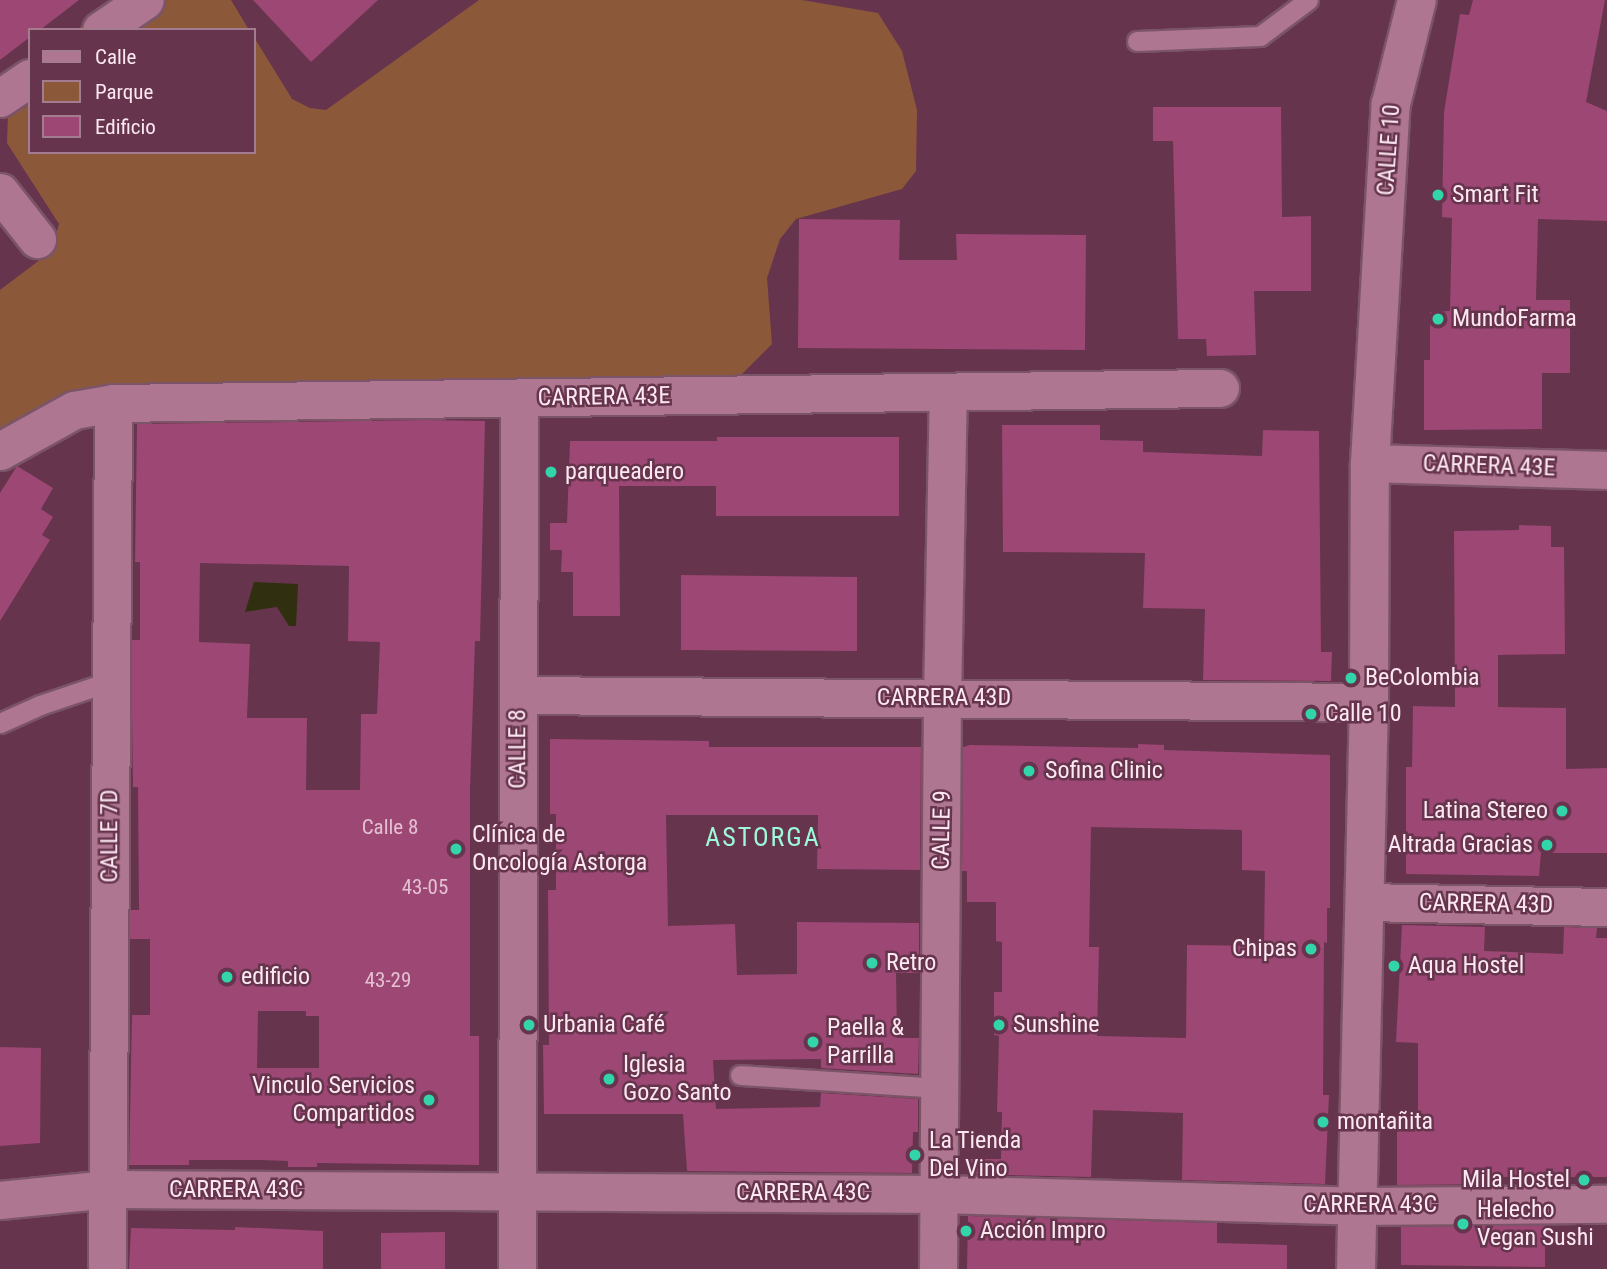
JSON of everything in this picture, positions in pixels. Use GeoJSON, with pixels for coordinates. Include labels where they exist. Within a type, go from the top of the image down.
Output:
{"type":"FeatureCollection","features":[{"type":"Feature","properties":{"kind":"main road","name":"CALLE 10"},"geometry":{"type":"LineString","coordinates":[[1356,1269],[1369,702],[1370,463],[1391,104],[1416,0]]}},
{"type":"Feature","properties":{"kind":"street"},"geometry":{"type":"LineString","coordinates":[[104,28],[145,0]]}},
{"type":"Feature","properties":{"kind":"street"},"geometry":{"type":"LineString","coordinates":[[0,98],[28,79]]}},
{"type":"Feature","properties":{"kind":"street"},"geometry":{"type":"LineString","coordinates":[[0,192],[37,239]]}},
{"type":"Feature","properties":{"kind":"street","name":"CARRERA 43E"},"geometry":{"type":"LineString","coordinates":[[0,451],[74,410],[113,403],[1220,388]]}},
{"type":"Feature","properties":{"kind":"street","name":"CALLE 9"},"geometry":{"type":"LineString","coordinates":[[938,1269],[942,698],[948,392]]}},
{"type":"Feature","properties":{"kind":"street","name":"CALLE 8"},"geometry":{"type":"LineString","coordinates":[[517,1269],[519,397]]}},
{"type":"Feature","properties":{"kind":"street","name":"CALLE 7D"},"geometry":{"type":"LineString","coordinates":[[107,1269],[113,403]]}},
{"type":"Feature","properties":{"kind":"street","name":"CARRERA 43E"},"geometry":{"type":"LineString","coordinates":[[1370,463],[1607,470]]}},
{"type":"Feature","properties":{"kind":"street","name":"CARRERA 43D"},"geometry":{"type":"LineString","coordinates":[[519,695],[1369,702]]}},
{"type":"Feature","properties":{"kind":"street","name":"CARRERA 43D"},"geometry":{"type":"LineString","coordinates":[[1365,902],[1607,907]]}},
{"type":"Feature","properties":{"kind":"street","name":"CARRERA 43C"},"geometry":{"type":"LineString","coordinates":[[0,1200],[108,1189],[939,1194],[1357,1206],[1607,1204]]}},
{"type":"Feature","properties":{"kind":"lane"},"geometry":{"type":"LineString","coordinates":[[1137,41],[1260,36],[1308,0]]}},
{"type":"Feature","properties":{"kind":"lane"},"geometry":{"type":"LineString","coordinates":[[0,723],[40,705],[111,681]]}},
{"type":"Feature","properties":{"kind":"lane"},"geometry":{"type":"LineString","coordinates":[[740,1076],[939,1088]]}},
{"type":"Feature","properties":{"kind":"green space"},"geometry":{"type":"Polygon","coordinates":[[[112,0],[231,0],[248,28],[79,28],[112,0]]]}},
{"type":"Feature","properties":{"kind":"green space"},"geometry":{"type":"Polygon","coordinates":[[[479,0],[802,0],[878,13],[902,51],[917,110],[916,171],[902,189],[796,219],[780,239],[767,278],[772,344],[735,381],[145,389],[0,437],[0,290],[41,259],[53,245],[59,224],[7,143],[8,114],[28,68],[28,154],[256,154],[256,40],[292,99],[310,108],[326,110],[479,0]]]}},
{"type":"Feature","properties":{"kind":"shaded area"},"geometry":{"type":"Polygon","coordinates":[[[254,582],[298,584],[296,626],[289,626],[277,607],[245,612],[254,582]]]}},
{"type":"Feature","properties":{"kind":"building"},"geometry":{"type":"Polygon","coordinates":[[[0,0],[79,0],[43,28],[28,28],[28,39],[0,60],[0,0]]]}},
{"type":"Feature","properties":{"kind":"building"},"geometry":{"type":"Polygon","coordinates":[[[253,0],[378,0],[311,62],[253,0]]]}},
{"type":"Feature","properties":{"kind":"building"},"geometry":{"type":"Polygon","coordinates":[[[1473,0],[1605,0],[1586,102],[1607,111],[1607,221],[1538,219],[1536,300],[1570,300],[1570,373],[1542,373],[1542,429],[1424,430],[1424,360],[1430,360],[1430,312],[1450,311],[1452,218],[1442,217],[1444,112],[1460,14],[1469,15],[1473,0]]]}},
{"type":"Feature","properties":{"kind":"building"},"geometry":{"type":"Polygon","coordinates":[[[1153,107],[1281,107],[1282,217],[1311,216],[1311,291],[1254,291],[1256,355],[1207,356],[1206,339],[1178,339],[1173,141],[1153,141],[1153,107]]]}},
{"type":"Feature","properties":{"kind":"building"},"geometry":{"type":"Polygon","coordinates":[[[799,219],[900,220],[899,260],[957,260],[956,234],[1086,235],[1085,350],[798,348],[799,219]]]}},
{"type":"Feature","properties":{"kind":"building"},"geometry":{"type":"Polygon","coordinates":[[[485,421],[480,641],[475,641],[470,790],[470,1036],[479,1036],[479,1165],[317,1163],[317,1167],[288,1167],[288,1161],[189,1160],[189,1165],[129,1165],[132,1015],[150,1015],[150,939],[130,939],[130,910],[139,910],[138,787],[133,787],[132,713],[132,640],[140,640],[140,562],[135,562],[137,424],[485,421]],[[200,563],[199,642],[250,644],[247,718],[307,718],[306,790],[360,790],[361,714],[377,714],[380,642],[348,641],[349,566],[200,563]],[[258,1011],[257,1068],[319,1068],[319,1016],[306,1016],[306,1011],[258,1011]]]}},
{"type":"Feature","properties":{"kind":"building"},"geometry":{"type":"Polygon","coordinates":[[[1002,425],[1100,425],[1100,440],[1143,441],[1143,452],[1262,456],[1263,430],[1319,431],[1321,652],[1332,652],[1331,681],[1203,680],[1205,609],[1143,608],[1145,553],[1003,552],[1002,425]]]}},
{"type":"Feature","properties":{"kind":"building"},"geometry":{"type":"Polygon","coordinates":[[[717,437],[899,437],[899,516],[716,516],[716,486],[619,486],[620,616],[573,616],[573,572],[561,572],[562,550],[550,550],[550,523],[567,523],[570,441],[717,441],[717,437]]]}},
{"type":"Feature","properties":{"kind":"building"},"geometry":{"type":"Polygon","coordinates":[[[17,466],[53,488],[41,509],[53,517],[42,535],[50,540],[0,621],[0,493],[17,466]]]}},
{"type":"Feature","properties":{"kind":"building"},"geometry":{"type":"Polygon","coordinates":[[[1519,525],[1551,526],[1551,547],[1564,547],[1565,654],[1498,655],[1498,707],[1566,708],[1566,769],[1607,768],[1607,853],[1541,853],[1539,876],[1406,874],[1406,767],[1412,767],[1413,706],[1455,707],[1454,531],[1519,530],[1519,525]]]}},
{"type":"Feature","properties":{"kind":"building"},"geometry":{"type":"Polygon","coordinates":[[[681,575],[857,577],[857,651],[681,650],[681,575]]]}},
{"type":"Feature","properties":{"kind":"building"},"geometry":{"type":"Polygon","coordinates":[[[550,739],[709,741],[709,747],[921,747],[920,870],[817,869],[818,815],[666,815],[668,926],[735,924],[737,975],[797,974],[797,922],[919,923],[919,973],[896,973],[897,1038],[919,1038],[918,1074],[821,1068],[821,1059],[713,1060],[716,1109],[820,1107],[821,1093],[918,1099],[918,1132],[913,1132],[912,1173],[687,1171],[683,1114],[544,1114],[543,1045],[549,1045],[548,890],[556,890],[556,814],[550,814],[550,739]]]}},
{"type":"Feature","properties":{"kind":"building"},"geometry":{"type":"Polygon","coordinates":[[[1138,744],[1164,745],[1164,750],[1330,755],[1330,908],[1327,908],[1327,943],[1324,942],[1323,1095],[1329,1095],[1325,1184],[1182,1180],[1183,1113],[1093,1110],[1091,1177],[968,1174],[968,1159],[1001,1159],[1002,1112],[997,1112],[999,1036],[994,1035],[994,992],[1002,992],[1002,942],[996,941],[996,902],[967,902],[967,871],[962,871],[963,747],[1138,748],[1138,744]],[[1091,827],[1089,947],[1099,947],[1097,1036],[1186,1038],[1187,945],[1264,946],[1265,871],[1242,870],[1242,830],[1091,827]]]}},
{"type":"Feature","properties":{"kind":"building"},"geometry":{"type":"Polygon","coordinates":[[[1402,925],[1485,927],[1484,951],[1563,954],[1564,927],[1597,928],[1596,938],[1607,938],[1607,1177],[1501,1177],[1501,1184],[1397,1185],[1397,1121],[1418,1121],[1418,1043],[1396,1042],[1402,925]]]}},
{"type":"Feature","properties":{"kind":"building"},"geometry":{"type":"Polygon","coordinates":[[[0,1047],[41,1048],[40,1143],[0,1146],[0,1047]]]}},
{"type":"Feature","properties":{"kind":"building"},"geometry":{"type":"Polygon","coordinates":[[[968,1216],[1217,1223],[1217,1243],[1287,1245],[1287,1269],[967,1269],[968,1216]]]}},
{"type":"Feature","properties":{"kind":"building"},"geometry":{"type":"Polygon","coordinates":[[[1545,1225],[1545,1267],[1401,1265],[1401,1227],[1545,1225]]]}},
{"type":"Feature","properties":{"kind":"building"},"geometry":{"type":"Polygon","coordinates":[[[235,1227],[323,1231],[323,1269],[129,1269],[131,1228],[235,1230],[235,1227]]]}},
{"type":"Feature","properties":{"kind":"building"},"geometry":{"type":"Polygon","coordinates":[[[445,1232],[445,1269],[381,1269],[381,1233],[445,1232]]]}},
{"type":"Feature","properties":{"kind":"place","name":"Smart Fit"},"geometry":{"type":"Point","coordinates":[1438,195]}},
{"type":"Feature","properties":{"kind":"place","name":"MundoFarma"},"geometry":{"type":"Point","coordinates":[1438,319]}},
{"type":"Feature","properties":{"kind":"place","name":"parqueadero"},"geometry":{"type":"Point","coordinates":[551,472]}},
{"type":"Feature","properties":{"kind":"place","name":"BeColombia"},"geometry":{"type":"Point","coordinates":[1351,678]}},
{"type":"Feature","properties":{"kind":"place","name":"Calle 10"},"geometry":{"type":"Point","coordinates":[1311,714]}},
{"type":"Feature","properties":{"kind":"place","name":"Sofina Clinic"},"geometry":{"type":"Point","coordinates":[1029,771]}},
{"type":"Feature","properties":{"kind":"place","name":"Latina Stereo"},"geometry":{"type":"Point","coordinates":[1562,811]}},
{"type":"Feature","properties":{"kind":"place","name":"Altrada Gracias"},"geometry":{"type":"Point","coordinates":[1547,845]}},
{"type":"Feature","properties":{"kind":"place","name":"Clínica de Oncología Astorga"},"geometry":{"type":"Point","coordinates":[456,849]}},
{"type":"Feature","properties":{"kind":"place","name":"Chipas"},"geometry":{"type":"Point","coordinates":[1311,949]}},
{"type":"Feature","properties":{"kind":"place","name":"Retro"},"geometry":{"type":"Point","coordinates":[872,963]}},
{"type":"Feature","properties":{"kind":"place","name":"Aqua Hostel"},"geometry":{"type":"Point","coordinates":[1394,966]}},
{"type":"Feature","properties":{"kind":"place","name":"edificio"},"geometry":{"type":"Point","coordinates":[227,977]}},
{"type":"Feature","properties":{"kind":"place","name":"Urbania Café"},"geometry":{"type":"Point","coordinates":[529,1025]}},
{"type":"Feature","properties":{"kind":"place","name":"Sunshine"},"geometry":{"type":"Point","coordinates":[999,1025]}},
{"type":"Feature","properties":{"kind":"place","name":"Paella & Parrilla"},"geometry":{"type":"Point","coordinates":[813,1042]}},
{"type":"Feature","properties":{"kind":"place","name":"Iglesia Gozo Santo"},"geometry":{"type":"Point","coordinates":[609,1079]}},
{"type":"Feature","properties":{"kind":"place","name":"Vinculo Servicios Compartidos"},"geometry":{"type":"Point","coordinates":[429,1100]}},
{"type":"Feature","properties":{"kind":"place","name":"montañita"},"geometry":{"type":"Point","coordinates":[1323,1122]}},
{"type":"Feature","properties":{"kind":"place","name":"La Tienda Del Vino"},"geometry":{"type":"Point","coordinates":[915,1155]}},
{"type":"Feature","properties":{"kind":"place","name":"Mila Hostel"},"geometry":{"type":"Point","coordinates":[1584,1180]}},
{"type":"Feature","properties":{"kind":"place","name":"Helecho Vegan Sushi"},"geometry":{"type":"Point","coordinates":[1463,1224]}},
{"type":"Feature","properties":{"kind":"place","name":"Acción Impro"},"geometry":{"type":"Point","coordinates":[966,1231]}},
{"type":"Feature","properties":{"kind":"district","name":"ASTORGA"},"geometry":{"type":"Point","coordinates":[763,838]}}]}
